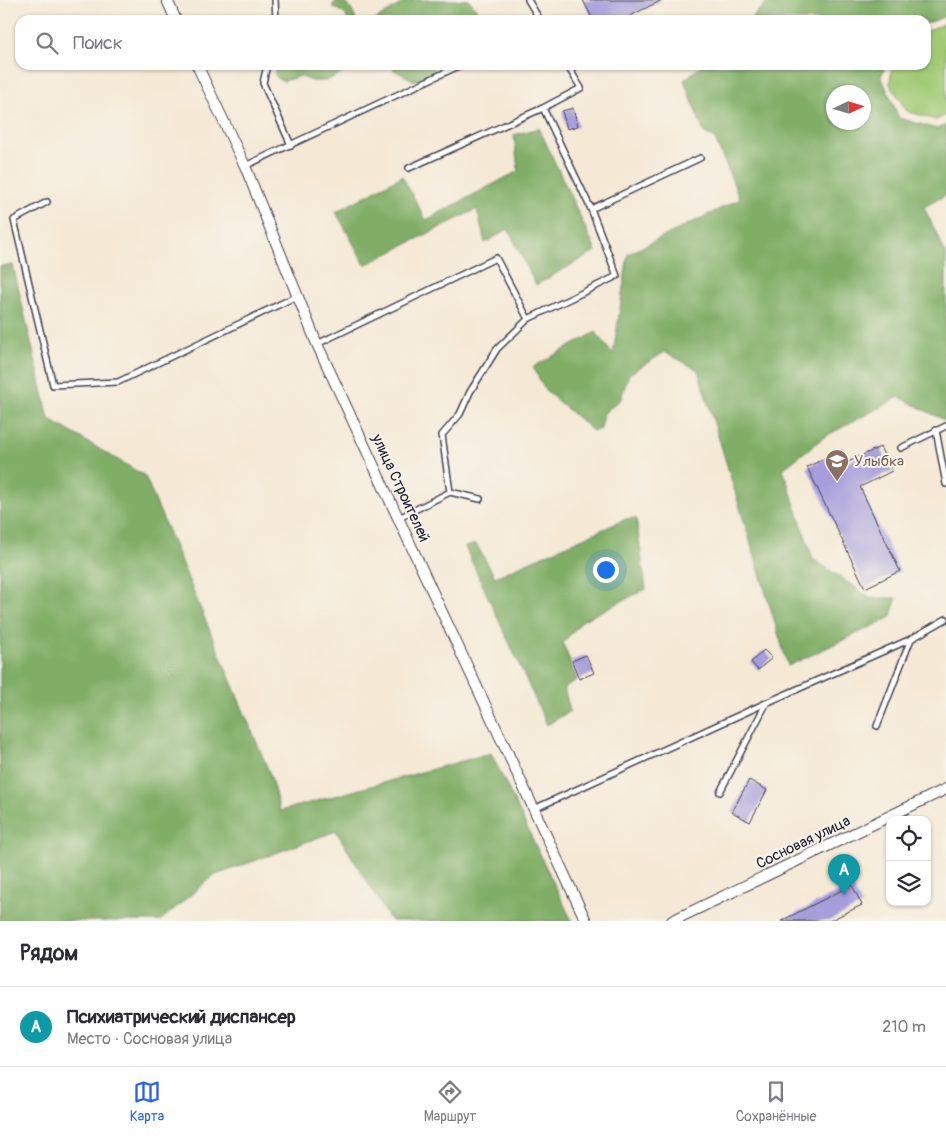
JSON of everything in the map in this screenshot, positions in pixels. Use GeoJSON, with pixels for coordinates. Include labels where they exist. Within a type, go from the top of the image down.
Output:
{"type":"FeatureCollection","features":[{"type":"Feature","properties":{"kind":"street"},"geometry":{"type":"LineString","coordinates":[[166,0],[174,15]]}},
{"type":"Feature","properties":{"kind":"street","name":"улица Строителей"},"geometry":{"type":"LineString","coordinates":[[199,70],[245,166],[318,344],[586,921]]}},
{"type":"Feature","properties":{"kind":"street","name":"Сосновая улица"},"geometry":{"type":"LineString","coordinates":[[672,921],[946,790]]}},
{"type":"Feature","properties":{"kind":"lane"},"geometry":{"type":"LineString","coordinates":[[275,0],[276,15]]}},
{"type":"Feature","properties":{"kind":"lane"},"geometry":{"type":"LineString","coordinates":[[528,0],[537,15]]}},
{"type":"Feature","properties":{"kind":"lane"},"geometry":{"type":"LineString","coordinates":[[266,70],[263,83],[291,145]]}},
{"type":"Feature","properties":{"kind":"lane"},"geometry":{"type":"LineString","coordinates":[[245,166],[450,70]]}},
{"type":"Feature","properties":{"kind":"lane"},"geometry":{"type":"LineString","coordinates":[[409,168],[543,108],[581,88],[570,70]]}},
{"type":"Feature","properties":{"kind":"lane"},"geometry":{"type":"LineString","coordinates":[[450,492],[442,435],[460,414],[470,392],[498,349],[528,319],[617,276],[591,209],[543,108]]}},
{"type":"Feature","properties":{"kind":"lane"},"geometry":{"type":"LineString","coordinates":[[591,209],[700,158]]}},
{"type":"Feature","properties":{"kind":"lane"},"geometry":{"type":"LineString","coordinates":[[47,202],[14,220],[53,385],[118,382],[297,296]]}},
{"type":"Feature","properties":{"kind":"lane"},"geometry":{"type":"LineString","coordinates":[[318,344],[496,258],[528,319]]}},
{"type":"Feature","properties":{"kind":"lane"},"geometry":{"type":"LineString","coordinates":[[901,448],[946,426]]}},
{"type":"Feature","properties":{"kind":"lane"},"geometry":{"type":"LineString","coordinates":[[936,430],[946,484]]}},
{"type":"Feature","properties":{"kind":"lane"},"geometry":{"type":"LineString","coordinates":[[399,518],[450,492],[480,499]]}},
{"type":"Feature","properties":{"kind":"lane"},"geometry":{"type":"LineString","coordinates":[[534,810],[766,703],[911,639],[946,619]]}},
{"type":"Feature","properties":{"kind":"lane"},"geometry":{"type":"LineString","coordinates":[[877,726],[911,639]]}},
{"type":"Feature","properties":{"kind":"lane"},"geometry":{"type":"LineString","coordinates":[[720,792],[766,703]]}},
{"type":"Feature","properties":{"kind":"green space"},"geometry":{"type":"Polygon","coordinates":[[[407,0],[469,0],[481,15],[383,15],[407,0]]]}},
{"type":"Feature","properties":{"kind":"green space"},"geometry":{"type":"Polygon","coordinates":[[[769,0],[946,0],[946,16],[931,22],[931,15],[754,15],[769,0]]]}},
{"type":"Feature","properties":{"kind":"green space"},"geometry":{"type":"Polygon","coordinates":[[[336,1],[344,3],[354,15],[346,15],[332,6],[336,1]]]}},
{"type":"Feature","properties":{"kind":"green space"},"geometry":{"type":"Polygon","coordinates":[[[946,23],[946,115],[936,120],[907,111],[890,84],[891,70],[931,70],[931,29],[946,23]]]}},
{"type":"Feature","properties":{"kind":"green space"},"geometry":{"type":"Polygon","coordinates":[[[275,70],[348,70],[326,81],[311,81],[300,76],[284,81],[279,80],[275,75],[275,70]]]}},
{"type":"Feature","properties":{"kind":"green space"},"geometry":{"type":"Polygon","coordinates":[[[394,70],[434,70],[431,76],[415,81],[394,70]]]}},
{"type":"Feature","properties":{"kind":"green space"},"geometry":{"type":"Polygon","coordinates":[[[696,70],[884,70],[881,76],[899,118],[937,129],[946,125],[946,195],[924,207],[946,254],[946,421],[899,397],[824,437],[783,469],[813,559],[871,598],[897,598],[890,618],[788,666],[698,370],[665,352],[629,374],[621,399],[604,413],[601,429],[593,431],[545,390],[533,367],[596,332],[613,355],[628,254],[740,199],[714,137],[704,133],[684,80],[696,70]]]}},
{"type":"Feature","properties":{"kind":"green space"},"geometry":{"type":"Polygon","coordinates":[[[539,128],[596,251],[536,285],[508,229],[485,243],[477,209],[365,265],[336,212],[402,176],[426,220],[518,171],[514,135],[539,128]]]}},
{"type":"Feature","properties":{"kind":"green space"},"geometry":{"type":"Polygon","coordinates":[[[13,265],[49,419],[145,476],[270,774],[280,811],[491,753],[572,921],[391,921],[336,831],[213,876],[160,921],[0,921],[0,266],[13,265]]]}},
{"type":"Feature","properties":{"kind":"green space"},"geometry":{"type":"Polygon","coordinates":[[[636,518],[646,589],[582,621],[563,643],[577,680],[564,688],[570,711],[547,725],[465,547],[476,544],[495,577],[626,519],[636,518]]]}},
{"type":"Feature","properties":{"kind":"building"},"geometry":{"type":"Polygon","coordinates":[[[583,0],[662,0],[632,15],[590,15],[583,0]]]}},
{"type":"Feature","properties":{"kind":"building"},"geometry":{"type":"Polygon","coordinates":[[[573,108],[578,126],[567,129],[562,111],[573,108]]]}},
{"type":"Feature","properties":{"kind":"building"},"geometry":{"type":"Polygon","coordinates":[[[880,447],[892,471],[860,487],[900,571],[865,588],[807,467],[842,450],[848,462],[880,447]]]}},
{"type":"Feature","properties":{"kind":"building"},"geometry":{"type":"Polygon","coordinates":[[[764,650],[772,658],[758,670],[751,662],[764,650]]]}},
{"type":"Feature","properties":{"kind":"building"},"geometry":{"type":"Polygon","coordinates":[[[586,655],[594,673],[579,679],[572,661],[586,655]]]}},
{"type":"Feature","properties":{"kind":"building"},"geometry":{"type":"Polygon","coordinates":[[[749,780],[767,790],[750,822],[732,812],[749,780]]]}},
{"type":"Feature","properties":{"kind":"building"},"geometry":{"type":"Polygon","coordinates":[[[852,885],[862,905],[829,921],[781,921],[852,885]]]}},
{"type":"Feature","properties":{"kind":"place","name":"Улыбка"},"geometry":{"type":"Point","coordinates":[837,482]}},
{"type":"Feature","properties":{"kind":"place","name":"Психиатрический диспансер"},"geometry":{"type":"Point","coordinates":[844,895]}}]}
